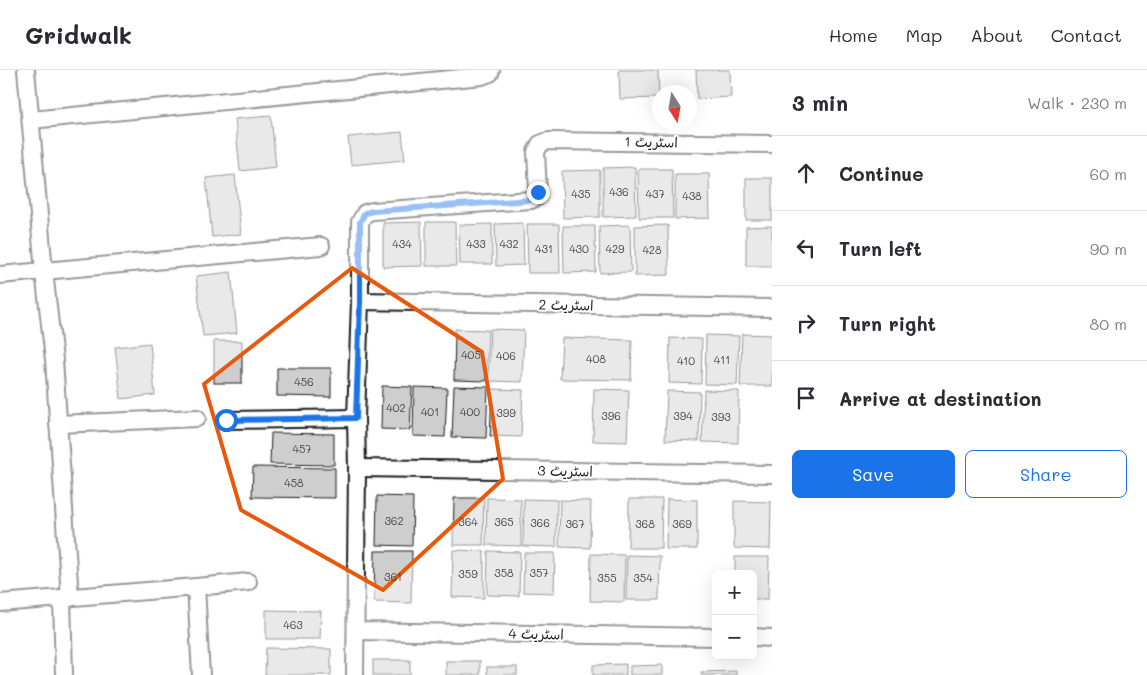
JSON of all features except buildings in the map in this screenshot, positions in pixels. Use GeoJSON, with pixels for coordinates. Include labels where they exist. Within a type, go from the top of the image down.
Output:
{"type":"FeatureCollection","features":[{"type":"Feature","properties":{"kind":"street"},"geometry":{"type":"LineString","coordinates":[[26,70],[54,360],[66,598],[64,675]]}},
{"type":"Feature","properties":{"kind":"street"},"geometry":{"type":"LineString","coordinates":[[31,120],[482,76],[490,73],[490,70]]}},
{"type":"Feature","properties":{"kind":"street","name":"اسٹریٹ 1"},"geometry":{"type":"LineString","coordinates":[[360,301],[360,222],[365,213],[531,200],[537,197],[538,192],[536,152],[540,144],[548,141],[772,144]]}},
{"type":"Feature","properties":{"kind":"street"},"geometry":{"type":"LineString","coordinates":[[0,275],[321,246]]}},
{"type":"Feature","properties":{"kind":"street"},"geometry":{"type":"LineString","coordinates":[[356,675],[356,418],[360,301]]}},
{"type":"Feature","properties":{"kind":"street","name":"اسٹریٹ 2"},"geometry":{"type":"LineString","coordinates":[[360,301],[772,308]]}},
{"type":"Feature","properties":{"kind":"street"},"geometry":{"type":"LineString","coordinates":[[58,424],[197,418]]}},
{"type":"Feature","properties":{"kind":"street"},"geometry":{"type":"LineString","coordinates":[[226,420],[356,418]]}},
{"type":"Feature","properties":{"kind":"street","name":"اسٹریٹ 3"},"geometry":{"type":"LineString","coordinates":[[357,468],[772,474]]}},
{"type":"Feature","properties":{"kind":"street"},"geometry":{"type":"LineString","coordinates":[[0,603],[248,582]]}},
{"type":"Feature","properties":{"kind":"street"},"geometry":{"type":"LineString","coordinates":[[196,587],[201,675]]}},
{"type":"Feature","properties":{"kind":"street","name":"اسٹریٹ 4"},"geometry":{"type":"LineString","coordinates":[[356,631],[712,637]]}},
{"type":"Feature","properties":{"kind":"street"},"geometry":{"type":"LineString","coordinates":[[757,637],[772,638]]}},
{"type":"Feature","properties":{"kind":"highlighted area"},"geometry":{"type":"Polygon","coordinates":[[[352,268],[482,352],[503,479],[383,590],[241,510],[204,384],[352,268]]]}},
{"type":"Feature","properties":{"kind":"route"},"geometry":{"type":"LineString","coordinates":[[226,420],[356,418],[360,301],[360,222],[365,213],[531,200],[537,197],[538,192]]}}]}
